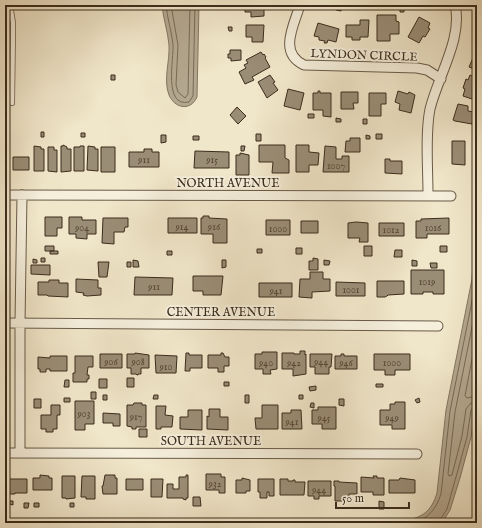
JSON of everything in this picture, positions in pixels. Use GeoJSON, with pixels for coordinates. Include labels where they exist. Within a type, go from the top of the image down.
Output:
{"type":"FeatureCollection","features":[{"type":"Feature","properties":{"kind":"street","name":"LYNDON CIRCLE"},"geometry":{"type":"LineString","coordinates":[[300,5],[288,42],[292,57],[297,62],[304,65],[417,68],[427,70],[441,79]]}},
{"type":"Feature","properties":{"kind":"street"},"geometry":{"type":"LineString","coordinates":[[428,195],[428,124],[431,105],[441,79],[458,24],[458,15],[455,5]]}},
{"type":"Feature","properties":{"kind":"street","name":"NORTH AVENUE"},"geometry":{"type":"LineString","coordinates":[[5,195],[451,196]]}},
{"type":"Feature","properties":{"kind":"street"},"geometry":{"type":"LineString","coordinates":[[20,453],[22,195]]}},
{"type":"Feature","properties":{"kind":"street","name":"CENTER AVENUE"},"geometry":{"type":"LineString","coordinates":[[5,323],[438,326]]}},
{"type":"Feature","properties":{"kind":"street","name":"SOUTH AVENUE"},"geometry":{"type":"LineString","coordinates":[[5,453],[417,454]]}},
{"type":"Feature","properties":{"kind":"lane"},"geometry":{"type":"LineString","coordinates":[[10,5],[12,24],[12,103]]}},
{"type":"Feature","properties":{"kind":"water"},"geometry":{"type":"Polygon","coordinates":[[[162,5],[199,5],[197,97],[191,105],[183,106],[175,103],[169,95],[167,89],[169,45],[162,5]]]}},
{"type":"Feature","properties":{"kind":"water"},"geometry":{"type":"Polygon","coordinates":[[[477,228],[477,399],[471,437],[460,478],[450,510],[442,523],[5,523],[5,520],[404,521],[416,518],[425,513],[432,505],[437,493],[446,410],[472,279],[475,233],[477,228]]]}},
{"type":"Feature","properties":{"kind":"building"},"geometry":{"type":"Polygon","coordinates":[[[245,5],[264,5],[264,16],[251,17],[251,12],[245,12],[245,5]]]}},
{"type":"Feature","properties":{"kind":"building"},"geometry":{"type":"Polygon","coordinates":[[[337,5],[342,6],[341,11],[336,10],[337,5]]]}},
{"type":"Feature","properties":{"kind":"building"},"geometry":{"type":"Polygon","coordinates":[[[400,6],[404,6],[404,12],[400,12],[400,6]]]}},
{"type":"Feature","properties":{"kind":"building"},"geometry":{"type":"Polygon","coordinates":[[[377,15],[396,15],[396,21],[399,22],[399,34],[390,34],[390,41],[377,41],[377,15]]]}},
{"type":"Feature","properties":{"kind":"building"},"geometry":{"type":"Polygon","coordinates":[[[419,17],[430,23],[428,28],[430,29],[419,43],[408,37],[419,17]]]}},
{"type":"Feature","properties":{"kind":"building"},"geometry":{"type":"Polygon","coordinates":[[[360,20],[369,20],[368,37],[360,37],[360,40],[352,40],[352,37],[346,37],[346,25],[360,25],[360,20]]]}},
{"type":"Feature","properties":{"kind":"building"},"geometry":{"type":"Polygon","coordinates":[[[318,23],[339,29],[336,42],[328,40],[327,43],[324,43],[325,41],[319,40],[319,37],[314,36],[318,23]]]}},
{"type":"Feature","properties":{"kind":"building"},"geometry":{"type":"Polygon","coordinates":[[[246,25],[264,25],[263,42],[252,42],[252,37],[246,37],[246,25]]]}},
{"type":"Feature","properties":{"kind":"building"},"geometry":{"type":"Polygon","coordinates":[[[228,27],[232,27],[232,31],[229,31],[228,27]]]}},
{"type":"Feature","properties":{"kind":"building"},"geometry":{"type":"Polygon","coordinates":[[[230,50],[241,50],[241,60],[231,61],[231,58],[228,58],[230,50]]]}},
{"type":"Feature","properties":{"kind":"building"},"geometry":{"type":"Polygon","coordinates":[[[476,51],[477,52],[477,70],[469,67],[476,51]]]}},
{"type":"Feature","properties":{"kind":"building"},"geometry":{"type":"Polygon","coordinates":[[[261,52],[266,57],[265,58],[270,67],[252,77],[254,80],[245,84],[239,72],[246,68],[244,65],[248,63],[246,60],[261,52]]]}},
{"type":"Feature","properties":{"kind":"building"},"geometry":{"type":"Polygon","coordinates":[[[111,75],[115,75],[115,80],[111,80],[111,75]]]}},
{"type":"Feature","properties":{"kind":"building"},"geometry":{"type":"Polygon","coordinates":[[[270,75],[278,90],[267,98],[258,82],[270,75]]]}},
{"type":"Feature","properties":{"kind":"building"},"geometry":{"type":"Polygon","coordinates":[[[470,75],[477,78],[477,94],[475,100],[463,96],[465,89],[463,88],[466,79],[468,80],[470,75]]]}},
{"type":"Feature","properties":{"kind":"building"},"geometry":{"type":"Polygon","coordinates":[[[288,89],[304,93],[300,110],[284,106],[288,89]]]}},
{"type":"Feature","properties":{"kind":"building"},"geometry":{"type":"Polygon","coordinates":[[[318,91],[320,91],[320,93],[331,93],[331,117],[323,116],[323,110],[313,110],[313,93],[318,93],[318,91]]]}},
{"type":"Feature","properties":{"kind":"building"},"geometry":{"type":"Polygon","coordinates":[[[398,91],[408,94],[409,92],[415,95],[411,113],[399,110],[400,104],[395,102],[398,91]]]}},
{"type":"Feature","properties":{"kind":"building"},"geometry":{"type":"Polygon","coordinates":[[[341,92],[358,92],[358,103],[353,103],[354,109],[341,109],[341,92]]]}},
{"type":"Feature","properties":{"kind":"building"},"geometry":{"type":"Polygon","coordinates":[[[369,93],[386,93],[386,104],[381,104],[381,116],[369,116],[369,93]]]}},
{"type":"Feature","properties":{"kind":"building"},"geometry":{"type":"Polygon","coordinates":[[[458,104],[468,106],[468,111],[474,112],[472,124],[453,120],[458,104]]]}},
{"type":"Feature","properties":{"kind":"building"},"geometry":{"type":"Polygon","coordinates":[[[237,107],[246,116],[238,124],[230,115],[237,107]]]}},
{"type":"Feature","properties":{"kind":"building"},"geometry":{"type":"Polygon","coordinates":[[[308,114],[314,114],[314,118],[308,118],[308,114]]]}},
{"type":"Feature","properties":{"kind":"building"},"geometry":{"type":"Polygon","coordinates":[[[474,116],[477,117],[476,122],[473,121],[474,116]]]}},
{"type":"Feature","properties":{"kind":"building"},"geometry":{"type":"Polygon","coordinates":[[[336,118],[341,119],[341,122],[336,122],[336,118]]]}},
{"type":"Feature","properties":{"kind":"building"},"geometry":{"type":"Polygon","coordinates":[[[363,119],[367,119],[367,124],[363,124],[363,119]]]}},
{"type":"Feature","properties":{"kind":"building"},"geometry":{"type":"Polygon","coordinates":[[[41,132],[44,132],[44,137],[41,137],[41,132]]]}},
{"type":"Feature","properties":{"kind":"building"},"geometry":{"type":"Polygon","coordinates":[[[81,133],[85,133],[85,137],[81,137],[81,133]]]}},
{"type":"Feature","properties":{"kind":"building"},"geometry":{"type":"Polygon","coordinates":[[[256,134],[261,134],[261,141],[256,141],[256,134]]]}},
{"type":"Feature","properties":{"kind":"building"},"geometry":{"type":"Polygon","coordinates":[[[376,134],[382,134],[382,139],[376,139],[376,134]]]}},
{"type":"Feature","properties":{"kind":"building"},"geometry":{"type":"Polygon","coordinates":[[[161,135],[166,135],[166,142],[161,143],[161,135]]]}},
{"type":"Feature","properties":{"kind":"building"},"geometry":{"type":"Polygon","coordinates":[[[366,135],[370,136],[370,139],[366,139],[366,135]]]}},
{"type":"Feature","properties":{"kind":"building"},"geometry":{"type":"Polygon","coordinates":[[[193,136],[199,136],[199,140],[193,140],[193,136]]]}},
{"type":"Feature","properties":{"kind":"building"},"geometry":{"type":"Polygon","coordinates":[[[350,138],[360,138],[360,152],[345,152],[346,141],[350,141],[350,138]]]}},
{"type":"Feature","properties":{"kind":"building"},"geometry":{"type":"Polygon","coordinates":[[[452,141],[465,141],[465,165],[452,164],[452,141]]]}},
{"type":"Feature","properties":{"kind":"building"},"geometry":{"type":"Polygon","coordinates":[[[63,145],[67,147],[67,149],[71,149],[71,171],[61,172],[61,146],[63,145]]]}},
{"type":"Feature","properties":{"kind":"building"},"geometry":{"type":"Polygon","coordinates":[[[259,145],[285,145],[285,158],[289,160],[289,173],[272,173],[273,162],[259,162],[259,145]]]}},
{"type":"Feature","properties":{"kind":"building"},"geometry":{"type":"Polygon","coordinates":[[[296,145],[309,145],[309,152],[319,153],[318,165],[309,165],[309,172],[296,172],[296,145]]]}},
{"type":"Feature","properties":{"kind":"building"},"geometry":{"type":"Polygon","coordinates":[[[34,146],[44,149],[44,171],[34,171],[34,146]]]}},
{"type":"Feature","properties":{"kind":"building"},"geometry":{"type":"Polygon","coordinates":[[[84,146],[84,171],[74,171],[74,147],[84,146]]]}},
{"type":"Feature","properties":{"kind":"building"},"geometry":{"type":"Polygon","coordinates":[[[88,146],[98,149],[98,171],[87,170],[88,146]]]}},
{"type":"Feature","properties":{"kind":"building"},"geometry":{"type":"Polygon","coordinates":[[[241,146],[245,146],[244,151],[241,151],[241,146]]]}},
{"type":"Feature","properties":{"kind":"building"},"geometry":{"type":"Polygon","coordinates":[[[325,146],[336,147],[336,159],[342,159],[342,156],[349,156],[349,172],[323,172],[325,146]]]}},
{"type":"Feature","properties":{"kind":"building"},"geometry":{"type":"Polygon","coordinates":[[[48,147],[54,147],[54,150],[57,150],[57,172],[48,171],[48,147]]]}},
{"type":"Feature","properties":{"kind":"building"},"geometry":{"type":"Polygon","coordinates":[[[101,147],[115,147],[115,172],[101,172],[101,147]]]}},
{"type":"Feature","properties":{"kind":"building"},"geometry":{"type":"Polygon","coordinates":[[[144,149],[152,149],[152,152],[159,152],[159,167],[129,167],[129,152],[144,152],[144,149]]]}},
{"type":"Feature","properties":{"kind":"building"},"geometry":{"type":"Polygon","coordinates":[[[195,151],[229,152],[229,168],[194,168],[195,151]]]}},
{"type":"Feature","properties":{"kind":"building"},"geometry":{"type":"Polygon","coordinates":[[[240,153],[249,155],[249,175],[236,175],[236,155],[240,155],[240,153]]]}},
{"type":"Feature","properties":{"kind":"building"},"geometry":{"type":"Polygon","coordinates":[[[13,157],[29,157],[29,170],[13,170],[13,157]]]}},
{"type":"Feature","properties":{"kind":"building"},"geometry":{"type":"Polygon","coordinates":[[[385,159],[390,159],[390,161],[402,161],[402,174],[385,173],[385,159]]]}},
{"type":"Feature","properties":{"kind":"building"},"geometry":{"type":"Polygon","coordinates":[[[203,216],[209,216],[209,218],[227,219],[227,243],[213,243],[213,234],[201,234],[201,218],[203,218],[203,216]]]}},
{"type":"Feature","properties":{"kind":"building"},"geometry":{"type":"Polygon","coordinates":[[[45,217],[62,217],[62,228],[57,228],[57,236],[45,236],[45,217]]]}},
{"type":"Feature","properties":{"kind":"building"},"geometry":{"type":"Polygon","coordinates":[[[69,217],[82,217],[82,220],[96,220],[96,234],[87,234],[87,239],[76,238],[76,234],[69,234],[69,217]]]}},
{"type":"Feature","properties":{"kind":"building"},"geometry":{"type":"Polygon","coordinates":[[[103,218],[128,218],[128,227],[125,227],[124,232],[114,232],[114,244],[102,243],[103,218]]]}},
{"type":"Feature","properties":{"kind":"building"},"geometry":{"type":"Polygon","coordinates":[[[168,218],[197,218],[197,233],[168,233],[168,218]]]}},
{"type":"Feature","properties":{"kind":"building"},"geometry":{"type":"Polygon","coordinates":[[[449,218],[449,234],[427,234],[427,238],[416,238],[416,221],[421,221],[421,219],[449,218]]]}},
{"type":"Feature","properties":{"kind":"building"},"geometry":{"type":"Polygon","coordinates":[[[266,220],[290,220],[290,235],[266,235],[266,220]]]}},
{"type":"Feature","properties":{"kind":"building"},"geometry":{"type":"Polygon","coordinates":[[[301,221],[318,221],[318,233],[301,233],[301,221]]]}},
{"type":"Feature","properties":{"kind":"building"},"geometry":{"type":"Polygon","coordinates":[[[348,223],[368,223],[368,242],[359,242],[360,238],[348,238],[348,223]]]}},
{"type":"Feature","properties":{"kind":"building"},"geometry":{"type":"Polygon","coordinates":[[[379,223],[404,223],[404,236],[379,236],[379,223]]]}},
{"type":"Feature","properties":{"kind":"building"},"geometry":{"type":"Polygon","coordinates":[[[45,246],[54,246],[54,251],[45,251],[45,246]]]}},
{"type":"Feature","properties":{"kind":"building"},"geometry":{"type":"Polygon","coordinates":[[[364,246],[372,246],[372,256],[364,256],[364,246]]]}},
{"type":"Feature","properties":{"kind":"building"},"geometry":{"type":"Polygon","coordinates":[[[440,246],[447,246],[447,252],[440,252],[440,246]]]}},
{"type":"Feature","properties":{"kind":"building"},"geometry":{"type":"Polygon","coordinates":[[[296,248],[302,248],[302,254],[296,254],[296,248]]]}},
{"type":"Feature","properties":{"kind":"building"},"geometry":{"type":"Polygon","coordinates":[[[257,249],[262,249],[262,253],[257,253],[257,249]]]}},
{"type":"Feature","properties":{"kind":"building"},"geometry":{"type":"Polygon","coordinates":[[[395,250],[402,250],[402,257],[394,257],[395,250]]]}},
{"type":"Feature","properties":{"kind":"building"},"geometry":{"type":"Polygon","coordinates":[[[50,251],[58,251],[58,254],[50,254],[50,251]]]}},
{"type":"Feature","properties":{"kind":"building"},"geometry":{"type":"Polygon","coordinates":[[[167,251],[172,251],[172,255],[167,255],[167,251]]]}},
{"type":"Feature","properties":{"kind":"building"},"geometry":{"type":"Polygon","coordinates":[[[41,258],[45,258],[45,262],[41,262],[41,258]]]}},
{"type":"Feature","properties":{"kind":"building"},"geometry":{"type":"Polygon","coordinates":[[[313,258],[318,259],[318,270],[309,270],[309,261],[313,261],[313,258]]]}},
{"type":"Feature","properties":{"kind":"building"},"geometry":{"type":"Polygon","coordinates":[[[33,259],[37,260],[37,263],[33,263],[33,259]]]}},
{"type":"Feature","properties":{"kind":"building"},"geometry":{"type":"Polygon","coordinates":[[[133,260],[138,261],[139,267],[133,267],[133,260]]]}},
{"type":"Feature","properties":{"kind":"building"},"geometry":{"type":"Polygon","coordinates":[[[222,260],[226,260],[226,267],[222,268],[222,260]]]}},
{"type":"Feature","properties":{"kind":"building"},"geometry":{"type":"Polygon","coordinates":[[[324,260],[330,261],[329,265],[324,265],[324,260]]]}},
{"type":"Feature","properties":{"kind":"building"},"geometry":{"type":"Polygon","coordinates":[[[412,260],[417,261],[417,266],[412,266],[412,260]]]}},
{"type":"Feature","properties":{"kind":"building"},"geometry":{"type":"Polygon","coordinates":[[[98,262],[109,262],[107,277],[99,277],[98,262]]]}},
{"type":"Feature","properties":{"kind":"building"},"geometry":{"type":"Polygon","coordinates":[[[127,262],[131,262],[131,267],[127,267],[127,262]]]}},
{"type":"Feature","properties":{"kind":"building"},"geometry":{"type":"Polygon","coordinates":[[[430,263],[437,263],[437,268],[431,268],[430,263]]]}},
{"type":"Feature","properties":{"kind":"building"},"geometry":{"type":"Polygon","coordinates":[[[31,265],[50,265],[50,275],[31,274],[31,265]]]}},
{"type":"Feature","properties":{"kind":"building"},"geometry":{"type":"Polygon","coordinates":[[[411,270],[444,270],[444,294],[423,292],[423,294],[411,294],[411,270]]]}},
{"type":"Feature","properties":{"kind":"building"},"geometry":{"type":"Polygon","coordinates":[[[310,272],[323,272],[323,279],[330,279],[330,291],[312,292],[312,298],[299,297],[300,279],[310,279],[310,272]]]}},
{"type":"Feature","properties":{"kind":"building"},"geometry":{"type":"Polygon","coordinates":[[[193,276],[223,276],[221,295],[203,295],[203,291],[193,291],[193,276]]]}},
{"type":"Feature","properties":{"kind":"building"},"geometry":{"type":"Polygon","coordinates":[[[135,277],[173,278],[172,295],[134,295],[135,277]]]}},
{"type":"Feature","properties":{"kind":"building"},"geometry":{"type":"Polygon","coordinates":[[[76,279],[98,280],[98,288],[101,288],[101,295],[87,296],[83,295],[84,293],[76,292],[76,279]]]}},
{"type":"Feature","properties":{"kind":"building"},"geometry":{"type":"Polygon","coordinates":[[[49,280],[59,280],[59,283],[68,283],[68,297],[38,295],[38,282],[49,282],[49,280]]]}},
{"type":"Feature","properties":{"kind":"building"},"geometry":{"type":"Polygon","coordinates":[[[5,281],[8,281],[8,297],[5,297],[5,281]]]}},
{"type":"Feature","properties":{"kind":"building"},"geometry":{"type":"Polygon","coordinates":[[[377,281],[404,281],[404,294],[377,297],[377,281]]]}},
{"type":"Feature","properties":{"kind":"building"},"geometry":{"type":"Polygon","coordinates":[[[336,282],[365,283],[365,296],[336,296],[336,282]]]}},
{"type":"Feature","properties":{"kind":"building"},"geometry":{"type":"Polygon","coordinates":[[[259,283],[292,283],[292,297],[259,297],[259,283]]]}},
{"type":"Feature","properties":{"kind":"building"},"geometry":{"type":"Polygon","coordinates":[[[300,351],[305,351],[305,355],[306,354],[306,374],[293,376],[293,369],[282,369],[282,353],[300,354],[300,351]]]}},
{"type":"Feature","properties":{"kind":"building"},"geometry":{"type":"Polygon","coordinates":[[[262,352],[277,352],[277,369],[270,370],[271,374],[263,374],[263,369],[255,369],[255,354],[262,354],[262,352]]]}},
{"type":"Feature","properties":{"kind":"building"},"geometry":{"type":"Polygon","coordinates":[[[135,353],[149,355],[149,368],[141,368],[141,374],[138,375],[131,374],[131,368],[127,368],[127,354],[135,353]]]}},
{"type":"Feature","properties":{"kind":"building"},"geometry":{"type":"Polygon","coordinates":[[[186,353],[189,353],[189,355],[202,355],[202,368],[190,368],[190,371],[185,371],[186,353]]]}},
{"type":"Feature","properties":{"kind":"building"},"geometry":{"type":"Polygon","coordinates":[[[221,353],[223,353],[225,357],[229,357],[229,366],[224,366],[224,372],[218,372],[218,368],[208,368],[208,355],[221,355],[221,353]]]}},
{"type":"Feature","properties":{"kind":"building"},"geometry":{"type":"Polygon","coordinates":[[[100,354],[122,354],[122,368],[100,368],[100,354]]]}},
{"type":"Feature","properties":{"kind":"building"},"geometry":{"type":"Polygon","coordinates":[[[310,354],[332,354],[329,374],[315,374],[315,367],[310,367],[310,354]]]}},
{"type":"Feature","properties":{"kind":"building"},"geometry":{"type":"Polygon","coordinates":[[[341,354],[344,354],[344,356],[357,356],[357,369],[335,369],[335,356],[341,356],[341,354]]]}},
{"type":"Feature","properties":{"kind":"building"},"geometry":{"type":"Polygon","coordinates":[[[374,354],[410,354],[410,370],[395,370],[395,375],[385,375],[385,370],[374,370],[374,354]]]}},
{"type":"Feature","properties":{"kind":"building"},"geometry":{"type":"Polygon","coordinates":[[[155,355],[177,356],[176,373],[156,373],[155,355]]]}},
{"type":"Feature","properties":{"kind":"building"},"geometry":{"type":"Polygon","coordinates":[[[50,356],[67,356],[67,371],[50,371],[50,369],[46,369],[46,372],[40,372],[40,369],[38,369],[38,357],[50,358],[50,356]]]}},
{"type":"Feature","properties":{"kind":"building"},"geometry":{"type":"Polygon","coordinates":[[[75,356],[93,356],[93,367],[88,367],[87,375],[89,375],[89,379],[87,379],[87,382],[73,382],[73,373],[75,373],[75,356]]]}},
{"type":"Feature","properties":{"kind":"building"},"geometry":{"type":"Polygon","coordinates":[[[127,378],[134,378],[134,387],[127,387],[127,378]]]}},
{"type":"Feature","properties":{"kind":"building"},"geometry":{"type":"Polygon","coordinates":[[[99,379],[107,379],[107,388],[99,388],[99,379]]]}},
{"type":"Feature","properties":{"kind":"building"},"geometry":{"type":"Polygon","coordinates":[[[65,380],[69,380],[69,387],[64,387],[65,380]]]}},
{"type":"Feature","properties":{"kind":"building"},"geometry":{"type":"Polygon","coordinates":[[[224,382],[229,382],[229,386],[224,386],[224,382]]]}},
{"type":"Feature","properties":{"kind":"building"},"geometry":{"type":"Polygon","coordinates":[[[376,384],[383,384],[383,387],[376,387],[376,384]]]}},
{"type":"Feature","properties":{"kind":"building"},"geometry":{"type":"Polygon","coordinates":[[[316,386],[316,390],[310,391],[309,387],[316,386]]]}},
{"type":"Feature","properties":{"kind":"building"},"geometry":{"type":"Polygon","coordinates":[[[91,392],[96,392],[96,399],[91,399],[91,392]]]}},
{"type":"Feature","properties":{"kind":"building"},"geometry":{"type":"Polygon","coordinates":[[[103,395],[107,395],[107,400],[103,400],[103,395]]]}},
{"type":"Feature","properties":{"kind":"building"},"geometry":{"type":"Polygon","coordinates":[[[154,395],[158,395],[158,399],[153,399],[154,395]]]}},
{"type":"Feature","properties":{"kind":"building"},"geometry":{"type":"Polygon","coordinates":[[[245,395],[249,395],[249,403],[245,403],[245,395]]]}},
{"type":"Feature","properties":{"kind":"building"},"geometry":{"type":"Polygon","coordinates":[[[299,395],[303,395],[303,399],[299,399],[299,395]]]}},
{"type":"Feature","properties":{"kind":"building"},"geometry":{"type":"Polygon","coordinates":[[[64,398],[70,398],[70,402],[64,402],[64,398]]]}},
{"type":"Feature","properties":{"kind":"building"},"geometry":{"type":"Polygon","coordinates":[[[419,398],[420,402],[417,403],[415,400],[419,398]]]}},
{"type":"Feature","properties":{"kind":"building"},"geometry":{"type":"Polygon","coordinates":[[[34,399],[41,399],[41,408],[34,408],[34,399]]]}},
{"type":"Feature","properties":{"kind":"building"},"geometry":{"type":"Polygon","coordinates":[[[339,399],[344,399],[344,406],[339,405],[339,399]]]}},
{"type":"Feature","properties":{"kind":"building"},"geometry":{"type":"Polygon","coordinates":[[[75,401],[94,401],[94,424],[85,424],[85,430],[75,430],[75,401]]]}},
{"type":"Feature","properties":{"kind":"building"},"geometry":{"type":"Polygon","coordinates":[[[395,402],[405,402],[405,429],[392,429],[392,425],[380,425],[380,410],[390,410],[390,404],[395,404],[395,402]]]}},
{"type":"Feature","properties":{"kind":"building"},"geometry":{"type":"Polygon","coordinates":[[[134,403],[142,403],[142,405],[146,405],[146,427],[136,427],[136,429],[132,429],[132,427],[127,426],[127,405],[133,405],[134,403]]]}},
{"type":"Feature","properties":{"kind":"building"},"geometry":{"type":"Polygon","coordinates":[[[311,403],[314,403],[314,408],[310,407],[311,403]]]}},
{"type":"Feature","properties":{"kind":"building"},"geometry":{"type":"Polygon","coordinates":[[[51,405],[60,405],[60,415],[57,415],[57,429],[53,429],[53,432],[46,432],[46,429],[41,429],[41,415],[51,415],[51,405]]]}},
{"type":"Feature","properties":{"kind":"building"},"geometry":{"type":"Polygon","coordinates":[[[262,405],[278,405],[278,429],[256,429],[255,418],[262,418],[262,405]]]}},
{"type":"Feature","properties":{"kind":"building"},"geometry":{"type":"Polygon","coordinates":[[[156,406],[166,406],[165,415],[173,416],[172,427],[161,427],[161,429],[156,429],[156,406]]]}},
{"type":"Feature","properties":{"kind":"building"},"geometry":{"type":"Polygon","coordinates":[[[318,407],[336,407],[336,429],[322,429],[322,424],[312,424],[312,410],[318,410],[318,407]]]}},
{"type":"Feature","properties":{"kind":"building"},"geometry":{"type":"Polygon","coordinates":[[[209,409],[220,409],[220,417],[228,417],[228,430],[207,429],[207,416],[209,417],[209,409]]]}},
{"type":"Feature","properties":{"kind":"building"},"geometry":{"type":"Polygon","coordinates":[[[188,410],[202,410],[202,430],[180,429],[180,417],[188,417],[188,410]]]}},
{"type":"Feature","properties":{"kind":"building"},"geometry":{"type":"Polygon","coordinates":[[[291,410],[301,410],[302,429],[282,429],[282,413],[291,413],[291,410]]]}},
{"type":"Feature","properties":{"kind":"building"},"geometry":{"type":"Polygon","coordinates":[[[103,413],[120,414],[120,426],[113,426],[113,423],[103,423],[103,413]]]}},
{"type":"Feature","properties":{"kind":"building"},"geometry":{"type":"Polygon","coordinates":[[[139,429],[147,429],[147,437],[139,437],[139,429]]]}},
{"type":"Feature","properties":{"kind":"building"},"geometry":{"type":"Polygon","coordinates":[[[206,474],[221,474],[221,477],[225,477],[225,493],[219,493],[219,490],[206,490],[206,474]]]}},
{"type":"Feature","properties":{"kind":"building"},"geometry":{"type":"Polygon","coordinates":[[[40,475],[49,476],[49,478],[52,478],[52,490],[33,490],[33,478],[40,478],[40,475]]]}},
{"type":"Feature","properties":{"kind":"building"},"geometry":{"type":"Polygon","coordinates":[[[105,475],[115,475],[115,478],[117,478],[117,494],[103,494],[102,486],[105,475]]]}},
{"type":"Feature","properties":{"kind":"building"},"geometry":{"type":"Polygon","coordinates":[[[186,475],[188,475],[188,498],[186,498],[186,500],[183,498],[167,498],[167,484],[173,484],[173,489],[179,489],[179,477],[186,477],[186,475]]]}},
{"type":"Feature","properties":{"kind":"building"},"geometry":{"type":"Polygon","coordinates":[[[62,476],[75,476],[75,498],[62,498],[62,476]]]}},
{"type":"Feature","properties":{"kind":"building"},"geometry":{"type":"Polygon","coordinates":[[[82,476],[95,476],[95,499],[86,499],[86,497],[81,497],[82,476]]]}},
{"type":"Feature","properties":{"kind":"building"},"geometry":{"type":"Polygon","coordinates":[[[373,476],[377,476],[377,478],[384,478],[384,495],[373,495],[373,492],[361,492],[361,477],[374,478],[373,476]]]}},
{"type":"Feature","properties":{"kind":"building"},"geometry":{"type":"Polygon","coordinates":[[[242,478],[250,480],[250,491],[246,491],[246,493],[236,493],[236,480],[242,480],[242,478]]]}},
{"type":"Feature","properties":{"kind":"building"},"geometry":{"type":"Polygon","coordinates":[[[400,478],[415,480],[415,493],[389,493],[389,480],[399,480],[400,478]]]}},
{"type":"Feature","properties":{"kind":"building"},"geometry":{"type":"Polygon","coordinates":[[[9,479],[27,479],[27,493],[9,494],[9,479]]]}},
{"type":"Feature","properties":{"kind":"building"},"geometry":{"type":"Polygon","coordinates":[[[126,479],[143,479],[143,490],[126,490],[126,479]]]}},
{"type":"Feature","properties":{"kind":"building"},"geometry":{"type":"Polygon","coordinates":[[[151,479],[163,479],[162,497],[151,497],[151,479]]]}},
{"type":"Feature","properties":{"kind":"building"},"geometry":{"type":"Polygon","coordinates":[[[258,479],[274,479],[274,496],[269,496],[269,492],[267,492],[267,498],[260,498],[260,492],[258,492],[258,479]]]}},
{"type":"Feature","properties":{"kind":"building"},"geometry":{"type":"Polygon","coordinates":[[[280,479],[305,482],[304,495],[280,495],[280,479]]]}},
{"type":"Feature","properties":{"kind":"building"},"geometry":{"type":"Polygon","coordinates":[[[308,481],[331,481],[331,496],[319,496],[319,499],[314,499],[314,496],[308,496],[308,481]]]}},
{"type":"Feature","properties":{"kind":"building"},"geometry":{"type":"Polygon","coordinates":[[[334,481],[357,483],[357,494],[349,494],[349,501],[335,501],[334,481]]]}},
{"type":"Feature","properties":{"kind":"building"},"geometry":{"type":"Polygon","coordinates":[[[193,497],[200,497],[201,506],[193,506],[193,497]]]}},
{"type":"Feature","properties":{"kind":"building"},"geometry":{"type":"Polygon","coordinates":[[[9,501],[13,501],[13,505],[9,504],[9,501]]]}},
{"type":"Feature","properties":{"kind":"building"},"geometry":{"type":"Polygon","coordinates":[[[379,501],[384,502],[384,509],[379,509],[379,501]]]}},
{"type":"Feature","properties":{"kind":"building"},"geometry":{"type":"Polygon","coordinates":[[[24,503],[29,503],[28,508],[24,508],[24,503]]]}},
{"type":"Feature","properties":{"kind":"building"},"geometry":{"type":"Polygon","coordinates":[[[34,503],[39,503],[39,507],[34,507],[34,503]]]}},
{"type":"Feature","properties":{"kind":"building"},"geometry":{"type":"Polygon","coordinates":[[[70,503],[74,503],[74,507],[70,507],[70,503]]]}}]}
